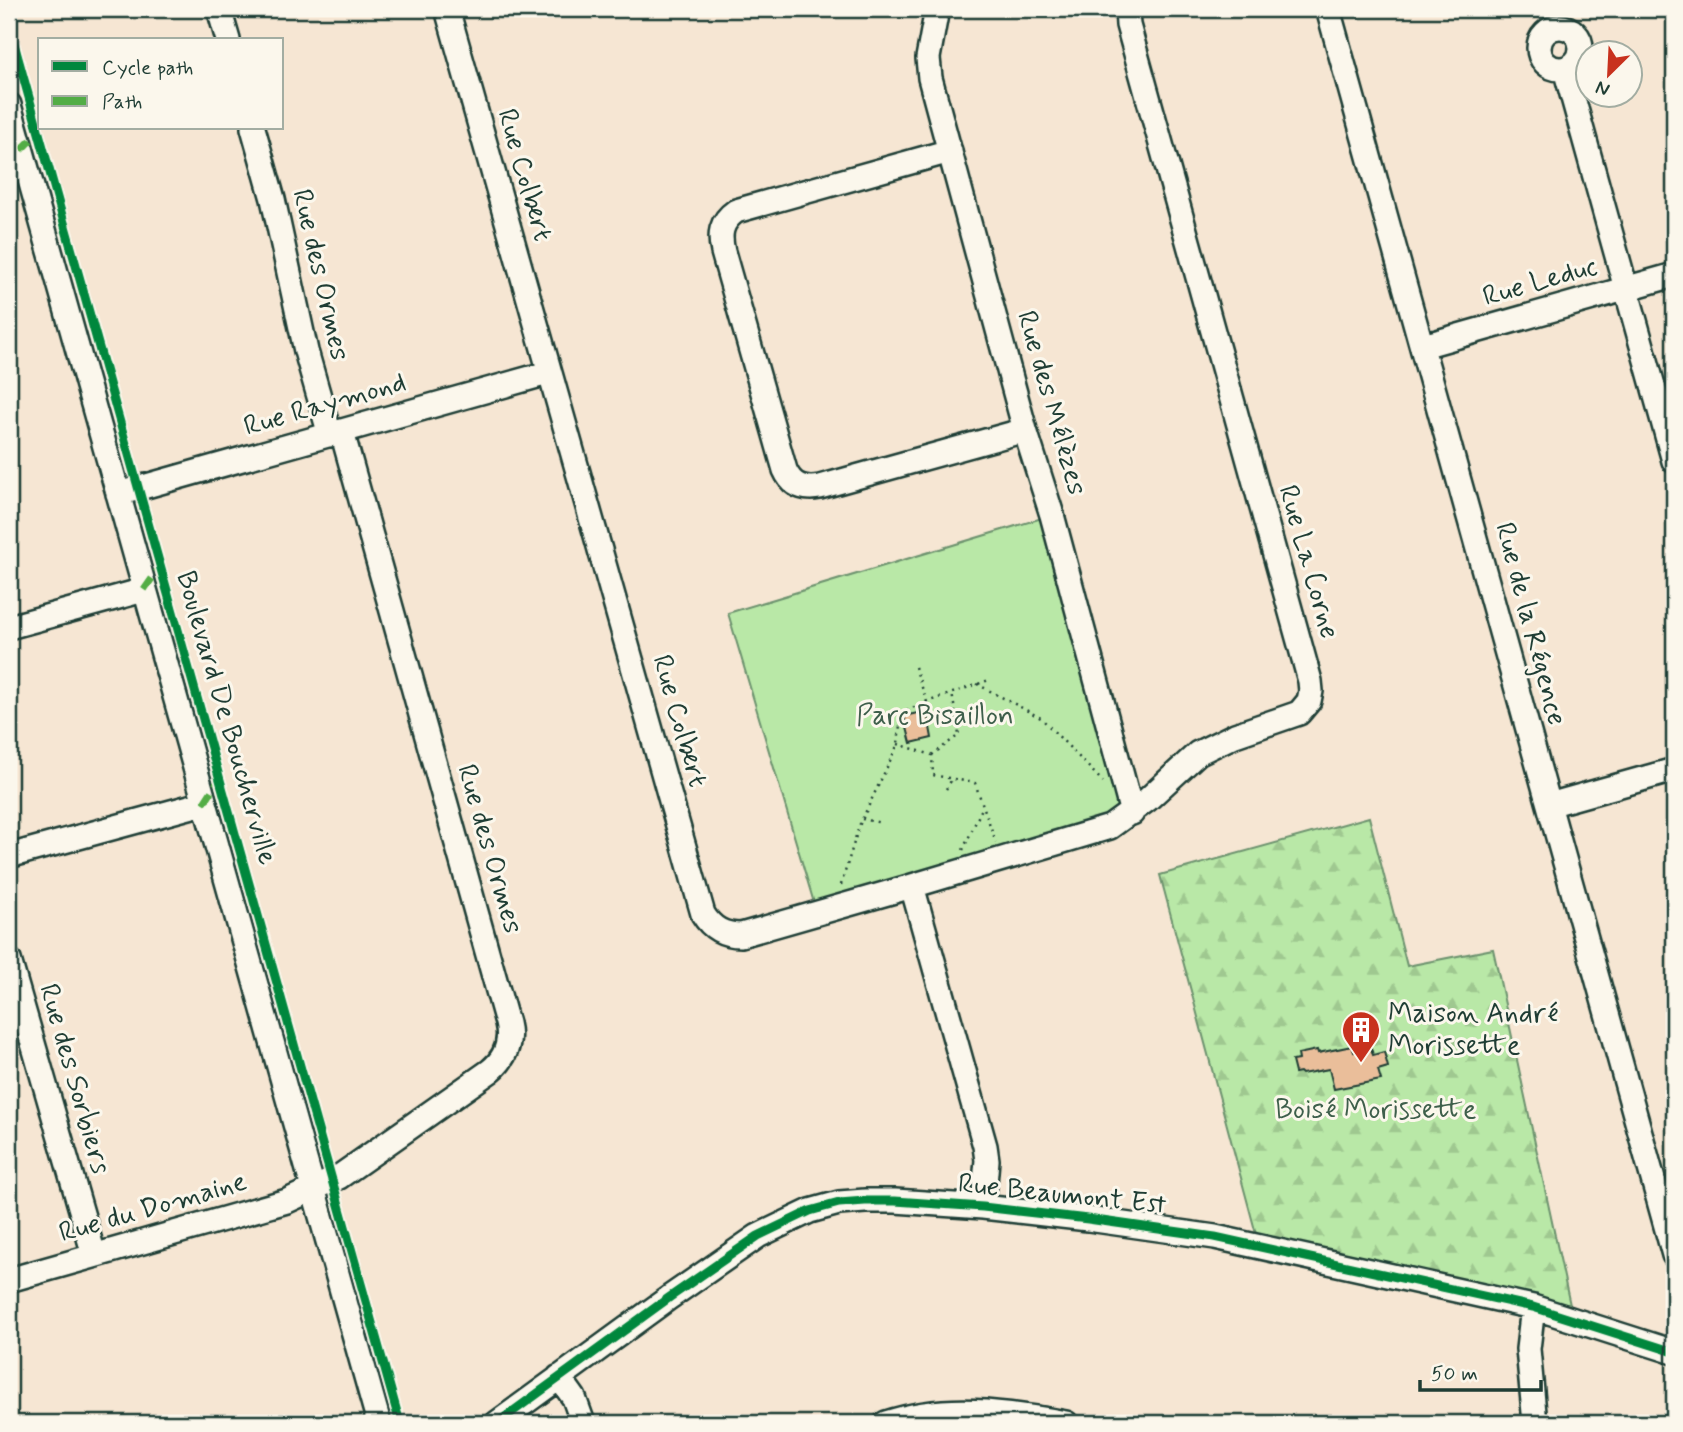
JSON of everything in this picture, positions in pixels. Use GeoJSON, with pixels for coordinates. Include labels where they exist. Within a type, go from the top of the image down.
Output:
{"type":"FeatureCollection","features":[{"type":"Feature","properties":{"kind":"street"},"geometry":{"type":"LineString","coordinates":[[219,9],[227,38]]}},
{"type":"Feature","properties":{"kind":"street","name":"Rue Colbert"},"geometry":{"type":"LineString","coordinates":[[447,9],[548,373],[706,919],[718,930],[741,935],[912,886]]}},
{"type":"Feature","properties":{"kind":"street","name":"Rue des Mélèzes"},"geometry":{"type":"LineString","coordinates":[[937,9],[928,65],[1132,813]]}},
{"type":"Feature","properties":{"kind":"street","name":"Rue La Corne"},"geometry":{"type":"LineString","coordinates":[[912,886],[1111,827],[1132,813],[1198,753],[1235,735],[1294,716],[1306,706],[1311,691],[1128,25],[1126,9]]}},
{"type":"Feature","properties":{"kind":"street","name":"Rue de la Régence"},"geometry":{"type":"LineString","coordinates":[[1328,9],[1674,1255]]}},
{"type":"Feature","properties":{"kind":"street"},"geometry":{"type":"LineString","coordinates":[[1565,69],[1674,461]]}},
{"type":"Feature","properties":{"kind":"street","name":"Boulevard De Boucherville"},"geometry":{"type":"LineString","coordinates":[[9,105],[15,152],[118,494],[379,1423]]}},
{"type":"Feature","properties":{"kind":"street","name":"Rue des Ormes"},"geometry":{"type":"LineString","coordinates":[[254,130],[306,351],[336,433],[509,1035],[505,1053],[490,1072],[338,1178],[313,1189]]}},
{"type":"Feature","properties":{"kind":"street"},"geometry":{"type":"LineString","coordinates":[[950,151],[736,211],[728,217],[721,230],[723,252],[785,470],[789,479],[797,485],[806,488],[820,487],[1026,430]]}},
{"type":"Feature","properties":{"kind":"street","name":"Rue Leduc"},"geometry":{"type":"LineString","coordinates":[[1423,346],[1674,275]]}},
{"type":"Feature","properties":{"kind":"street","name":"Rue Raymond"},"geometry":{"type":"LineString","coordinates":[[118,494],[548,373]]}},
{"type":"Feature","properties":{"kind":"street"},"geometry":{"type":"LineString","coordinates":[[9,627],[144,590]]}},
{"type":"Feature","properties":{"kind":"street"},"geometry":{"type":"LineString","coordinates":[[1549,805],[1674,770]]}},
{"type":"Feature","properties":{"kind":"street"},"geometry":{"type":"LineString","coordinates":[[9,856],[204,803]]}},
{"type":"Feature","properties":{"kind":"street"},"geometry":{"type":"LineString","coordinates":[[912,886],[985,1146],[987,1160],[983,1208]]}},
{"type":"Feature","properties":{"kind":"street","name":"Rue des Sorbiers"},"geometry":{"type":"LineString","coordinates":[[9,960],[94,1255]]}},
{"type":"Feature","properties":{"kind":"street","name":"Rue du Domaine"},"geometry":{"type":"LineString","coordinates":[[9,1280],[287,1201],[313,1189]]}},
{"type":"Feature","properties":{"kind":"street","name":"Rue Beaumont Est"},"geometry":{"type":"LineString","coordinates":[[497,1423],[747,1244],[796,1216],[839,1203],[865,1201],[906,1201],[1101,1220],[1215,1237],[1533,1307],[1674,1352]]}},
{"type":"Feature","properties":{"kind":"street"},"geometry":{"type":"LineString","coordinates":[[1533,1307],[1528,1349],[1535,1423]]}},
{"type":"Feature","properties":{"kind":"street"},"geometry":{"type":"LineString","coordinates":[[559,1377],[574,1398],[583,1423]]}},
{"type":"Feature","properties":{"kind":"street"},"geometry":{"type":"LineString","coordinates":[[886,1423],[922,1414],[968,1410],[998,1411],[1066,1423]]}},
{"type":"Feature","properties":{"kind":"path"},"geometry":{"type":"LineString","coordinates":[[915,667],[927,702]]}},
{"type":"Feature","properties":{"kind":"path"},"geometry":{"type":"LineString","coordinates":[[834,908],[862,819],[898,744],[901,714],[989,680]]}},
{"type":"Feature","properties":{"kind":"path"},"geometry":{"type":"LineString","coordinates":[[977,684],[1041,718],[1104,783]]}},
{"type":"Feature","properties":{"kind":"path"},"geometry":{"type":"LineString","coordinates":[[932,755],[959,735],[952,694]]}},
{"type":"Feature","properties":{"kind":"path"},"geometry":{"type":"LineString","coordinates":[[898,744],[932,755]]}},
{"type":"Feature","properties":{"kind":"path"},"geometry":{"type":"LineString","coordinates":[[932,755],[933,775],[975,783],[1003,861]]}},
{"type":"Feature","properties":{"kind":"path"},"geometry":{"type":"LineString","coordinates":[[946,789],[952,779]]}},
{"type":"Feature","properties":{"kind":"path"},"geometry":{"type":"LineString","coordinates":[[952,875],[983,806]]}},
{"type":"Feature","properties":{"kind":"path"},"geometry":{"type":"LineString","coordinates":[[862,819],[882,823]]}},
{"type":"Feature","properties":{"kind":"green space","name":"Parc Bisaillon"},"geometry":{"type":"Polygon","coordinates":[[[1052,515],[1132,813],[817,913],[728,613],[1052,515]]]}},
{"type":"Feature","properties":{"kind":"green space","name":"Boisé Morissette"},"geometry":{"type":"Polygon","coordinates":[[[1369,817],[1407,966],[1493,949],[1570,1305],[1256,1234],[1160,875],[1369,817]]]}},
{"type":"Feature","properties":{"kind":"building"},"geometry":{"type":"Polygon","coordinates":[[[927,711],[932,738],[911,743],[904,716],[927,711]]]}},
{"type":"Feature","properties":{"kind":"building","name":"Maison André Morissette"},"geometry":{"type":"Polygon","coordinates":[[[1352,1046],[1354,1052],[1371,1048],[1373,1055],[1384,1052],[1388,1067],[1378,1070],[1381,1080],[1334,1089],[1329,1069],[1295,1073],[1292,1061],[1299,1060],[1298,1054],[1352,1046]]]}},
{"type":"Feature","properties":{"kind":"marked path"},"geometry":{"type":"LineString","coordinates":[[21,150],[34,137]]}},
{"type":"Feature","properties":{"kind":"marked path"},"geometry":{"type":"LineString","coordinates":[[144,590],[160,567]]}},
{"type":"Feature","properties":{"kind":"marked path"},"geometry":{"type":"LineString","coordinates":[[204,803],[220,778]]}},
{"type":"Feature","properties":{"kind":"cycle path"},"geometry":{"type":"LineString","coordinates":[[9,26],[38,130]]}},
{"type":"Feature","properties":{"kind":"cycle path"},"geometry":{"type":"LineString","coordinates":[[38,130],[400,1423]]}},
{"type":"Feature","properties":{"kind":"cycle path"},"geometry":{"type":"LineString","coordinates":[[497,1423],[758,1236],[810,1211],[839,1203],[865,1201],[983,1207],[1215,1237],[1533,1307],[1674,1352]]}},
{"type":"Feature","properties":{"kind":"place","name":"Maison André Morissette"},"geometry":{"type":"Point","coordinates":[1361,1064]}}]}
